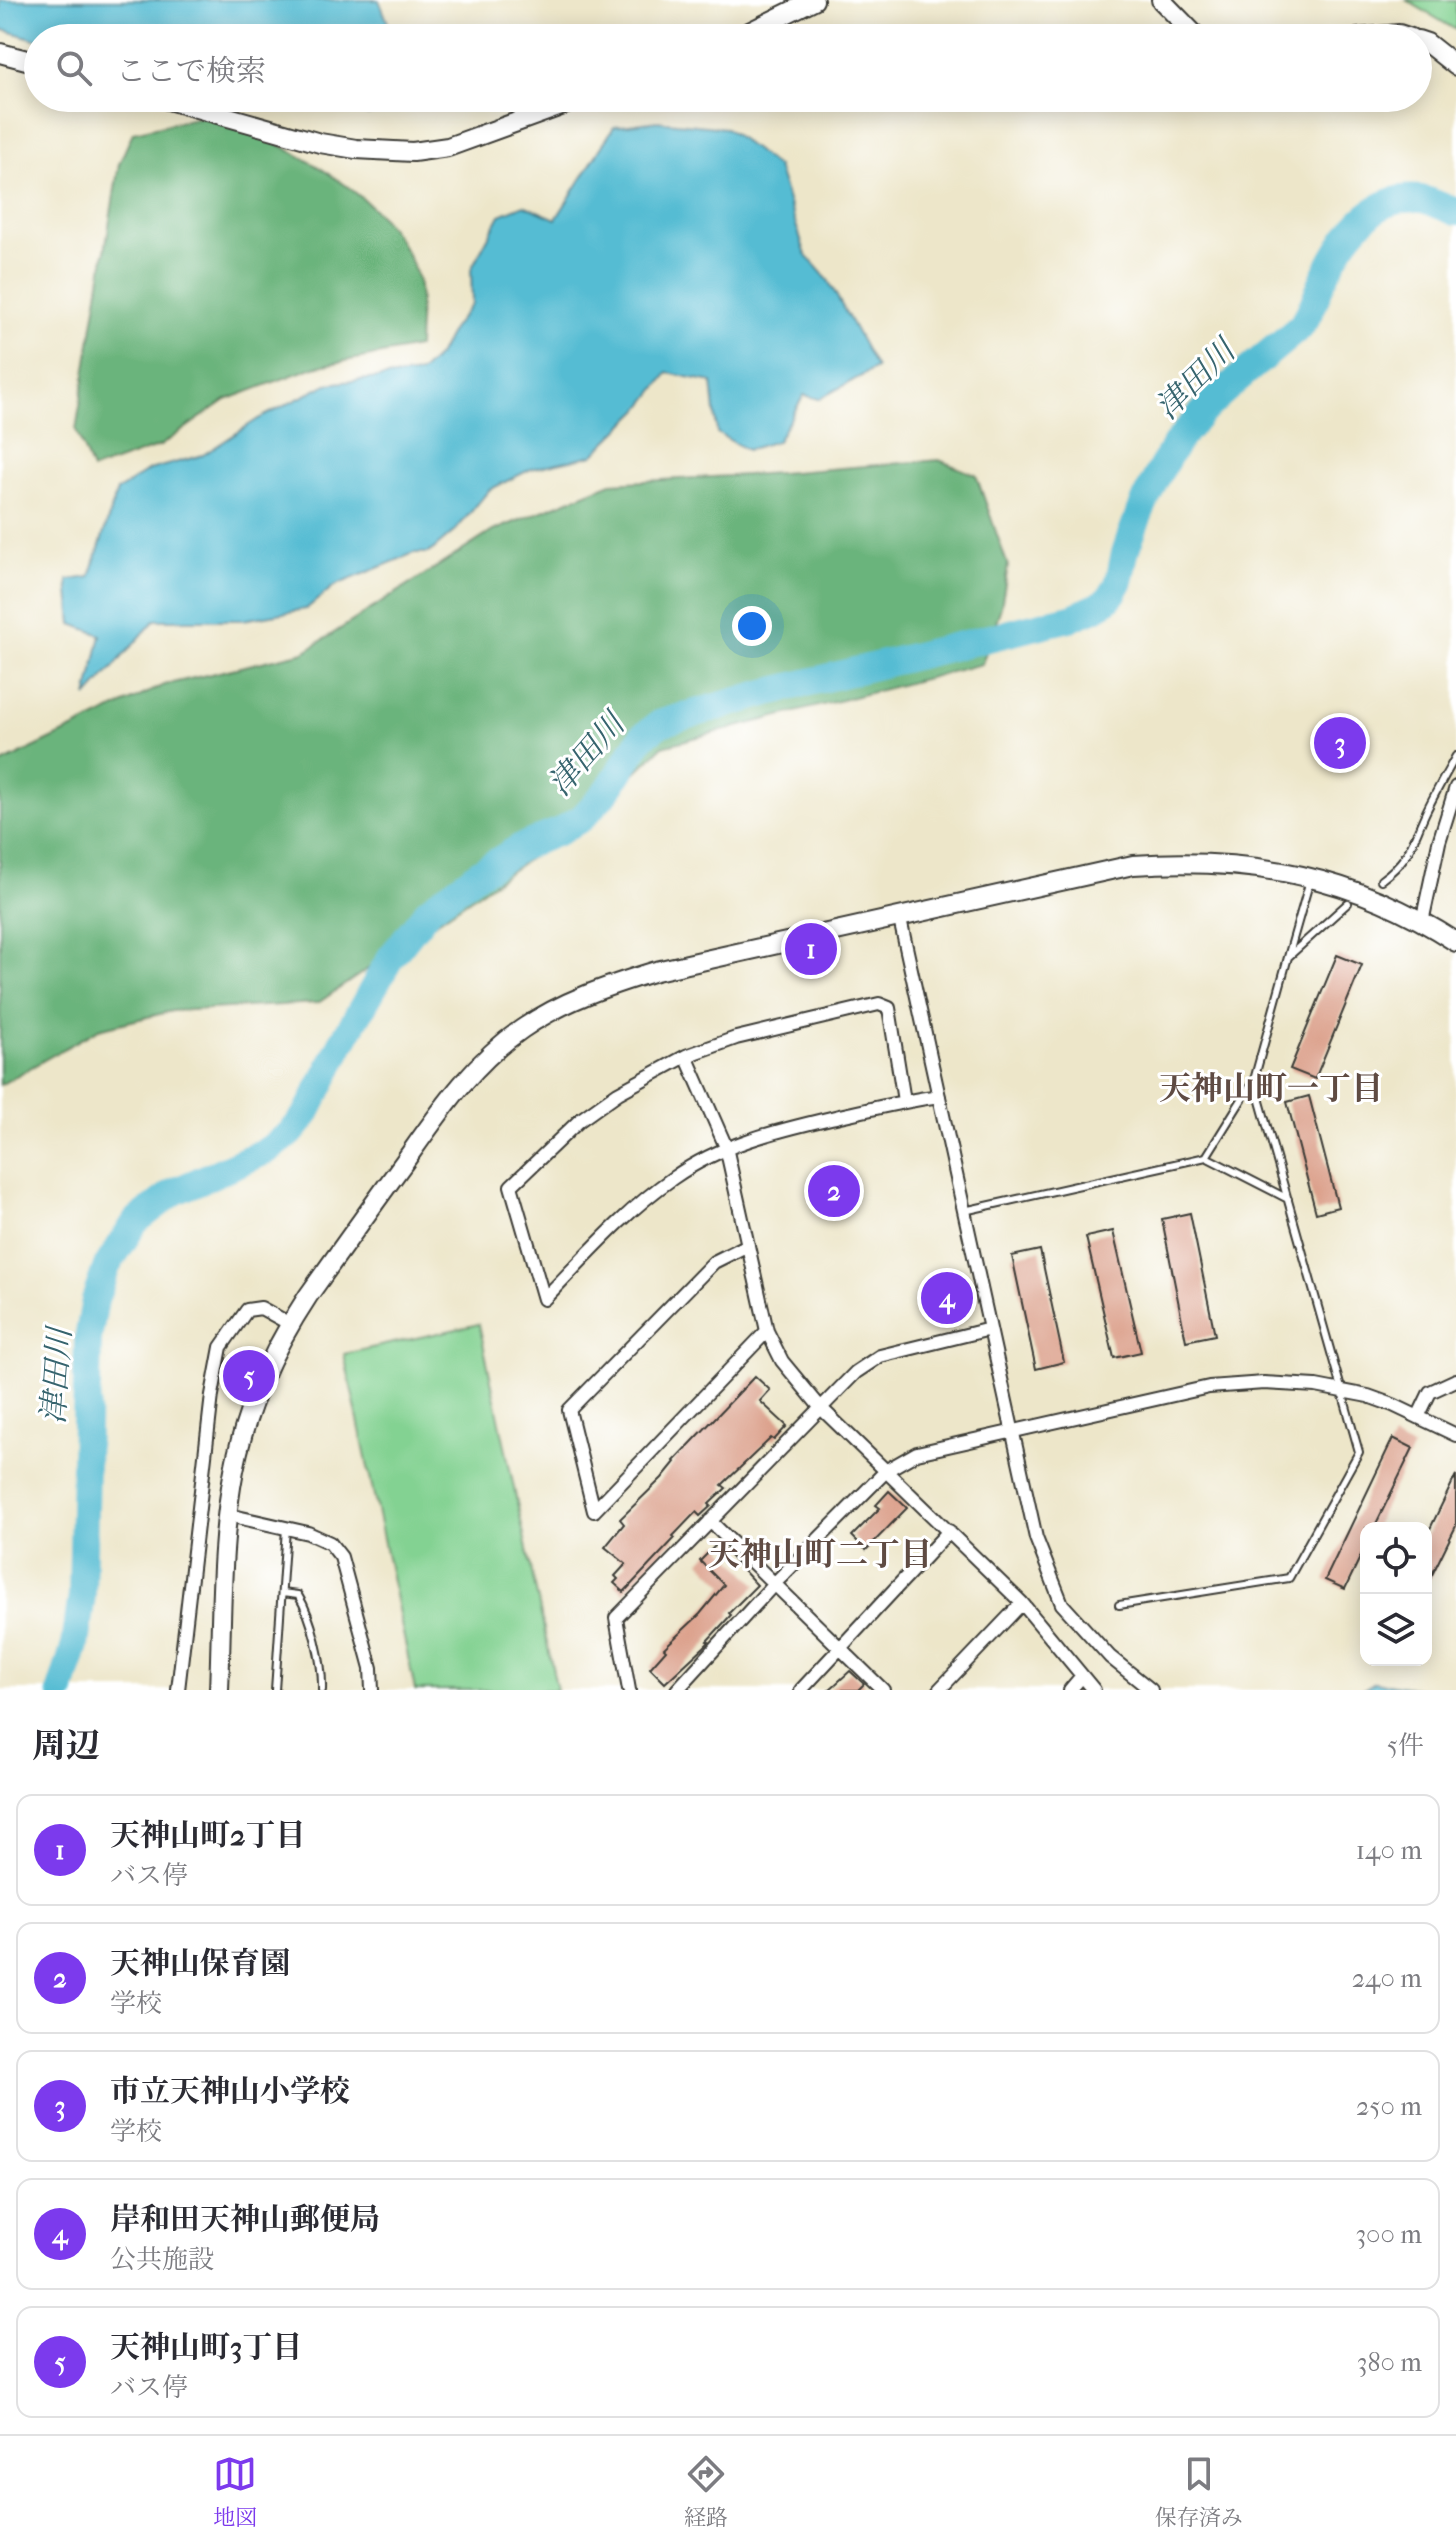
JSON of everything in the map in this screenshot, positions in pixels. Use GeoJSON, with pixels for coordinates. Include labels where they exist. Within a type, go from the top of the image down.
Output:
{"type":"FeatureCollection","features":[{"type":"Feature","properties":{"kind":"street"},"geometry":{"type":"LineString","coordinates":[[765,24],[814,0]]}},
{"type":"Feature","properties":{"kind":"street"},"geometry":{"type":"LineString","coordinates":[[1161,0],[1184,24]]}},
{"type":"Feature","properties":{"kind":"street"},"geometry":{"type":"LineString","coordinates":[[1432,47],[1456,66]]}},
{"type":"Feature","properties":{"kind":"street"},"geometry":{"type":"LineString","coordinates":[[0,53],[24,59]]}},
{"type":"Feature","properties":{"kind":"street"},"geometry":{"type":"LineString","coordinates":[[210,112],[320,143],[356,149],[413,152],[448,147],[544,112]]}},
{"type":"Feature","properties":{"kind":"street"},"geometry":{"type":"LineString","coordinates":[[1422,922],[1439,842],[1456,787]]}},
{"type":"Feature","properties":{"kind":"street"},"geometry":{"type":"LineString","coordinates":[[219,1690],[228,1515],[234,1470],[253,1400],[290,1324],[453,1095],[483,1060],[522,1029],[558,1008],[607,986],[656,971],[1133,865],[1209,863],[1277,869],[1369,897],[1456,942]]}},
{"type":"Feature","properties":{"kind":"street"},"geometry":{"type":"LineString","coordinates":[[899,915],[1036,1538],[1062,1604],[1110,1657],[1151,1690]]}},
{"type":"Feature","properties":{"kind":"street"},"geometry":{"type":"LineString","coordinates":[[904,1101],[889,1008],[879,1004],[736,1038],[686,1056],[618,1093],[580,1120],[511,1186],[544,1299],[630,1210],[675,1176],[726,1147],[782,1129],[939,1096]]}},
{"type":"Feature","properties":{"kind":"street"},"geometry":{"type":"LineString","coordinates":[[686,1056],[726,1147],[767,1331],[782,1361],[820,1407],[1022,1603],[1094,1690]]}},
{"type":"Feature","properties":{"kind":"street"},"geometry":{"type":"LineString","coordinates":[[748,1245],[714,1262],[569,1410],[594,1511],[767,1331]]}},
{"type":"Feature","properties":{"kind":"street"},"geometry":{"type":"LineString","coordinates":[[178,1690],[212,1395],[221,1347],[247,1310],[261,1308],[290,1324]]}},
{"type":"Feature","properties":{"kind":"street"},"geometry":{"type":"LineString","coordinates":[[629,1690],[616,1618],[820,1407],[856,1372],[880,1356],[990,1329]]}},
{"type":"Feature","properties":{"kind":"street"},"geometry":{"type":"LineString","coordinates":[[1418,1417],[1430,1392],[1456,1380]]}},
{"type":"Feature","properties":{"kind":"street"},"geometry":{"type":"LineString","coordinates":[[677,1690],[775,1583],[887,1470],[917,1453],[1209,1387],[1264,1383],[1316,1386],[1368,1396],[1456,1435]]}},
{"type":"Feature","properties":{"kind":"street"},"geometry":{"type":"LineString","coordinates":[[228,1515],[308,1533],[330,1543],[341,1557],[371,1668],[372,1690]]}},
{"type":"Feature","properties":{"kind":"street"},"geometry":{"type":"LineString","coordinates":[[710,1521],[883,1690]]}},
{"type":"Feature","properties":{"kind":"street"},"geometry":{"type":"LineString","coordinates":[[801,1690],[949,1531]]}},
{"type":"Feature","properties":{"kind":"street"},"geometry":{"type":"LineString","coordinates":[[939,1690],[1022,1603]]}},
{"type":"Feature","properties":{"kind":"street"},"geometry":{"type":"LineString","coordinates":[[1070,1690],[1081,1677]]}},
{"type":"Feature","properties":{"kind":"lane"},"geometry":{"type":"LineString","coordinates":[[1381,880],[1409,854],[1426,811],[1456,756]]}},
{"type":"Feature","properties":{"kind":"lane"},"geometry":{"type":"LineString","coordinates":[[1206,1157],[1254,1080],[1311,878]]}},
{"type":"Feature","properties":{"kind":"lane"},"geometry":{"type":"LineString","coordinates":[[1288,957],[1348,903]]}},
{"type":"Feature","properties":{"kind":"lane"},"geometry":{"type":"LineString","coordinates":[[1119,1605],[1289,1578],[1359,1452],[1254,1080]]}},
{"type":"Feature","properties":{"kind":"lane"},"geometry":{"type":"LineString","coordinates":[[964,1211],[1206,1157],[1288,1199]]}},
{"type":"Feature","properties":{"kind":"lane"},"geometry":{"type":"LineString","coordinates":[[275,1690],[286,1528]]}},
{"type":"Feature","properties":{"kind":"lane"},"geometry":{"type":"LineString","coordinates":[[282,1593],[298,1595],[306,1608],[322,1677],[322,1690]]}},
{"type":"Feature","properties":{"kind":"green space"},"geometry":{"type":"Polygon","coordinates":[[[1406,0],[1456,0],[1456,30],[1406,0]]]}},
{"type":"Feature","properties":{"kind":"green space"},"geometry":{"type":"Polygon","coordinates":[[[217,113],[277,143],[336,178],[386,222],[405,249],[418,280],[418,347],[314,367],[226,400],[160,446],[92,470],[76,430],[119,164],[133,132],[217,113]]]}},
{"type":"Feature","properties":{"kind":"green space"},"geometry":{"type":"Polygon","coordinates":[[[939,460],[976,475],[1008,566],[1001,607],[982,664],[663,746],[588,818],[318,1003],[172,1011],[99,1029],[0,1085],[0,764],[164,685],[304,652],[493,531],[611,483],[939,460]]]}},
{"type":"Feature","properties":{"kind":"green space"},"geometry":{"type":"Polygon","coordinates":[[[479,1324],[557,1690],[415,1690],[344,1354],[479,1324]]]}},
{"type":"Feature","properties":{"kind":"water"},"geometry":{"type":"Polygon","coordinates":[[[0,0],[379,0],[388,24],[24,24],[24,36],[0,29],[0,0]]]}},
{"type":"Feature","properties":{"kind":"water"},"geometry":{"type":"Polygon","coordinates":[[[657,121],[726,128],[777,167],[806,255],[828,280],[876,368],[819,399],[804,395],[777,441],[747,450],[717,433],[712,382],[668,373],[640,409],[593,455],[531,469],[489,490],[456,530],[429,553],[414,553],[334,586],[306,609],[243,620],[155,620],[87,697],[101,635],[72,624],[68,580],[90,577],[117,491],[149,470],[203,455],[258,419],[327,384],[420,373],[438,356],[451,331],[472,303],[471,269],[500,215],[524,205],[556,219],[614,127],[657,121]]]}},
{"type":"Feature","properties":{"kind":"water"},"geometry":{"type":"Polygon","coordinates":[[[1376,1682],[1423,1690],[1362,1690],[1376,1682]]]}},
{"type":"Feature","properties":{"kind":"building"},"geometry":{"type":"Polygon","coordinates":[[[1337,955],[1362,965],[1315,1079],[1290,1069],[1337,955]]]}},
{"type":"Feature","properties":{"kind":"building"},"geometry":{"type":"Polygon","coordinates":[[[1309,1096],[1338,1207],[1316,1213],[1287,1102],[1309,1096]]]}},
{"type":"Feature","properties":{"kind":"building"},"geometry":{"type":"Polygon","coordinates":[[[1190,1213],[1215,1335],[1186,1341],[1162,1219],[1190,1213]]]}},
{"type":"Feature","properties":{"kind":"building"},"geometry":{"type":"Polygon","coordinates":[[[1113,1231],[1141,1352],[1114,1358],[1086,1237],[1113,1231]]]}},
{"type":"Feature","properties":{"kind":"building"},"geometry":{"type":"Polygon","coordinates":[[[1040,1250],[1064,1362],[1036,1369],[1012,1256],[1040,1250]]]}},
{"type":"Feature","properties":{"kind":"building"},"geometry":{"type":"Polygon","coordinates":[[[755,1376],[770,1390],[760,1401],[787,1426],[722,1485],[726,1488],[709,1504],[711,1506],[700,1516],[696,1512],[624,1592],[614,1583],[618,1579],[615,1576],[626,1564],[605,1547],[624,1524],[620,1519],[755,1376]]]}},
{"type":"Feature","properties":{"kind":"building"},"geometry":{"type":"Polygon","coordinates":[[[1393,1438],[1413,1448],[1377,1522],[1360,1522],[1360,1558],[1345,1589],[1325,1580],[1393,1438]]]}},
{"type":"Feature","properties":{"kind":"building"},"geometry":{"type":"Polygon","coordinates":[[[1456,1475],[1456,1526],[1432,1575],[1432,1525],[1456,1475]]]}},
{"type":"Feature","properties":{"kind":"building"},"geometry":{"type":"Polygon","coordinates":[[[889,1491],[907,1508],[866,1550],[852,1536],[880,1508],[876,1505],[889,1491]]]}},
{"type":"Feature","properties":{"kind":"building"},"geometry":{"type":"Polygon","coordinates":[[[718,1543],[757,1585],[729,1613],[731,1615],[709,1642],[665,1683],[650,1668],[666,1650],[664,1648],[700,1614],[724,1585],[700,1561],[718,1543]]]}},
{"type":"Feature","properties":{"kind":"building"},"geometry":{"type":"Polygon","coordinates":[[[850,1671],[864,1684],[858,1690],[829,1690],[850,1671]]]}},
{"type":"Feature","properties":{"kind":"waterway","name":"津田川"},"geometry":{"type":"LineString","coordinates":[[61,1690],[75,1645],[82,1595],[88,1339],[95,1300],[107,1266],[136,1221],[174,1192],[268,1150],[291,1133],[306,1115],[342,1043],[391,957],[429,909],[521,847],[582,818],[608,790],[642,737],[661,723],[769,692],[1074,617],[1103,603],[1117,585],[1141,509],[1176,444],[1203,411],[1301,326],[1332,262],[1351,233],[1374,211],[1404,199],[1421,199],[1456,212]]}},
{"type":"Feature","properties":{"kind":"place","name":"市立天神山小学校"},"geometry":{"type":"Point","coordinates":[1340,743]}},
{"type":"Feature","properties":{"kind":"place","name":"天神山町2丁目"},"geometry":{"type":"Point","coordinates":[811,949]}},
{"type":"Feature","properties":{"kind":"place","name":"天神山保育園"},"geometry":{"type":"Point","coordinates":[834,1191]}},
{"type":"Feature","properties":{"kind":"place","name":"岸和田天神山郵便局"},"geometry":{"type":"Point","coordinates":[947,1298]}},
{"type":"Feature","properties":{"kind":"place","name":"天神山町3丁目"},"geometry":{"type":"Point","coordinates":[249,1376]}},
{"type":"Feature","properties":{"kind":"district","name":"天神山町一丁目"},"geometry":{"type":"Point","coordinates":[1271,1088]}},
{"type":"Feature","properties":{"kind":"district","name":"天神山町二丁目"},"geometry":{"type":"Point","coordinates":[820,1554]}}]}
